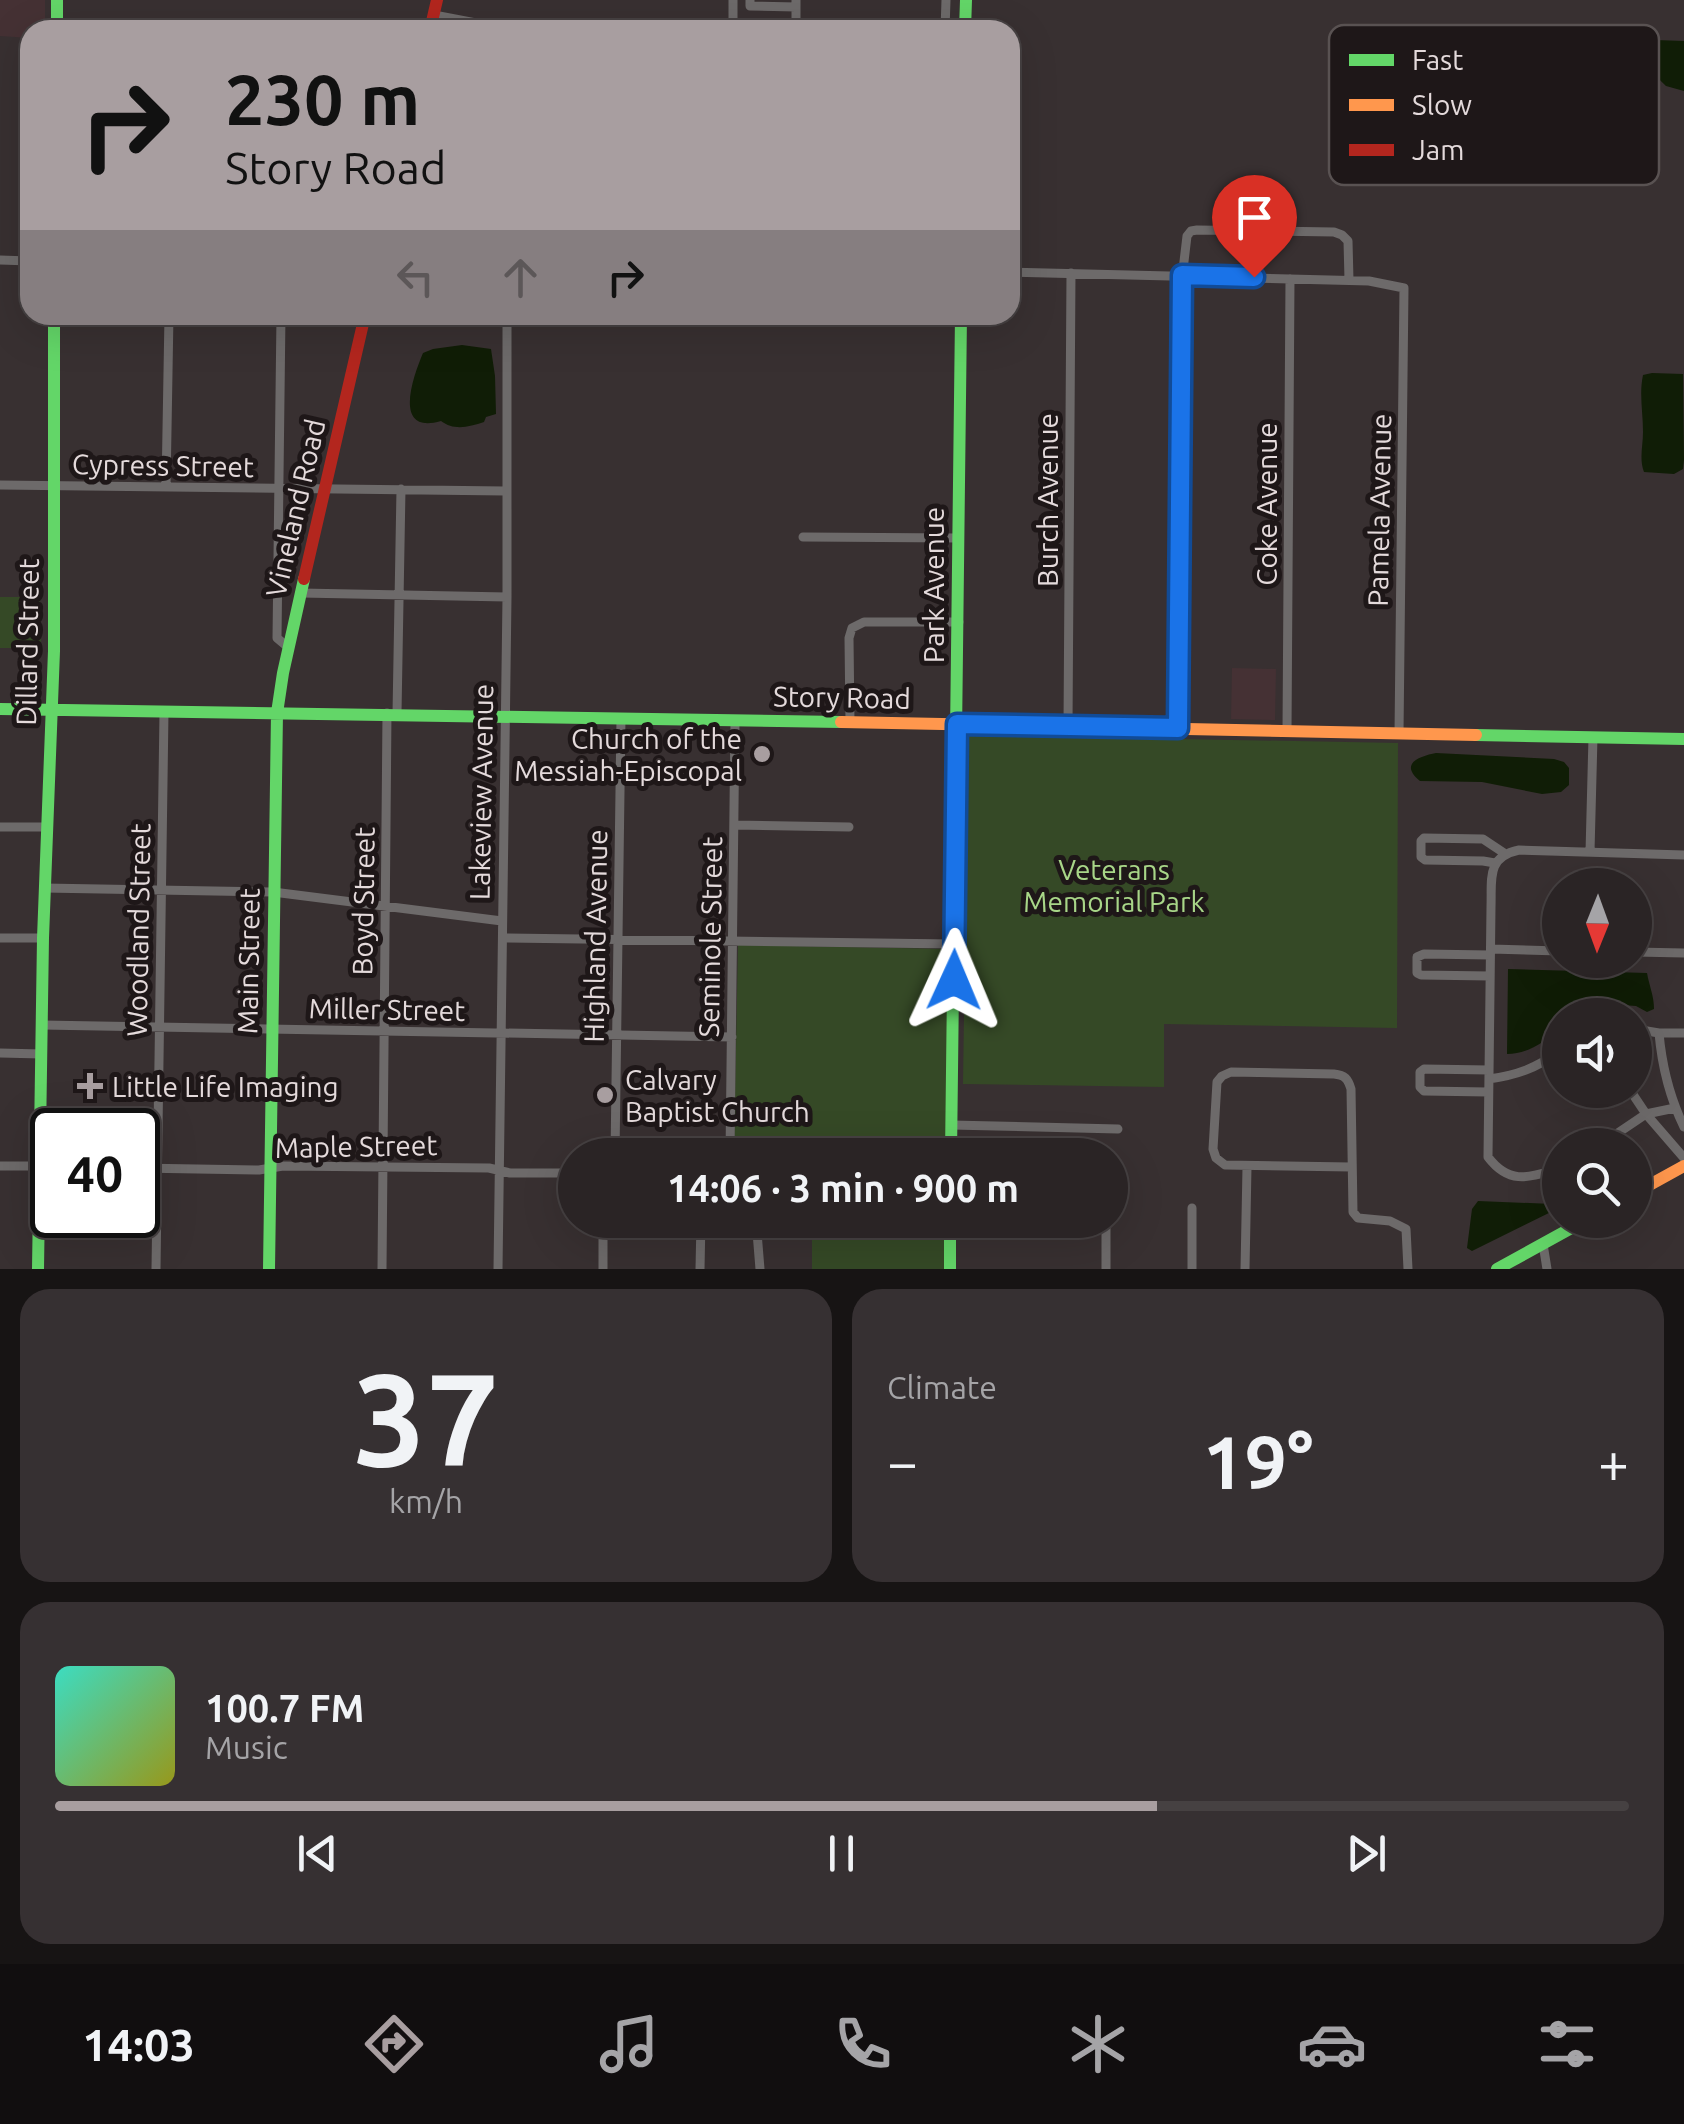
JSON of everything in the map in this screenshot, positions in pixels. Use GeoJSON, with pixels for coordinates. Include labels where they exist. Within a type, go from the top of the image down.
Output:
{"type":"FeatureCollection","features":[{"type":"Feature","properties":{"kind":"street"},"geometry":{"type":"LineString","coordinates":[[433,20],[437,0]]}},
{"type":"Feature","properties":{"kind":"street"},"geometry":{"type":"LineString","coordinates":[[750,0],[750,6],[796,4]]}},
{"type":"Feature","properties":{"kind":"street"},"geometry":{"type":"LineString","coordinates":[[434,15],[460,20]]}},
{"type":"Feature","properties":{"kind":"street"},"geometry":{"type":"LineString","coordinates":[[1020,272],[1182,275],[1348,280],[1348,241],[1334,232],[1190,231],[1184,243],[1182,275],[1178,728]]}},
{"type":"Feature","properties":{"kind":"street","name":"Burch Avenue"},"geometry":{"type":"LineString","coordinates":[[1068,726],[1071,273]]}},
{"type":"Feature","properties":{"kind":"street","name":"Coke Avenue"},"geometry":{"type":"LineString","coordinates":[[1287,730],[1290,278]]}},
{"type":"Feature","properties":{"kind":"street","name":"Pamela Avenue"},"geometry":{"type":"LineString","coordinates":[[1348,280],[1404,288],[1399,733]]}},
{"type":"Feature","properties":{"kind":"street","name":"Dillard Street"},"geometry":{"type":"LineString","coordinates":[[44,1108],[43,938],[52,711],[54,325]]}},
{"type":"Feature","properties":{"kind":"street"},"geometry":{"type":"LineString","coordinates":[[166,487],[168,325]]}},
{"type":"Feature","properties":{"kind":"street"},"geometry":{"type":"LineString","coordinates":[[281,325],[277,638],[289,648]]}},
{"type":"Feature","properties":{"kind":"street","name":"Vineland Road"},"geometry":{"type":"LineString","coordinates":[[277,713],[364,325]]}},
{"type":"Feature","properties":{"kind":"street","name":"Lakeview Avenue"},"geometry":{"type":"LineString","coordinates":[[498,1269],[507,325]]}},
{"type":"Feature","properties":{"kind":"street","name":"Park Avenue"},"geometry":{"type":"LineString","coordinates":[[952,1138],[961,325]]}},
{"type":"Feature","properties":{"kind":"street","name":"Cypress Street"},"geometry":{"type":"LineString","coordinates":[[0,485],[506,491]]}},
{"type":"Feature","properties":{"kind":"street","name":"Boyd Street"},"geometry":{"type":"LineString","coordinates":[[382,1269],[386,906],[401,490]]}},
{"type":"Feature","properties":{"kind":"street"},"geometry":{"type":"LineString","coordinates":[[803,536],[958,538]]}},
{"type":"Feature","properties":{"kind":"street"},"geometry":{"type":"LineString","coordinates":[[301,594],[506,597]]}},
{"type":"Feature","properties":{"kind":"street"},"geometry":{"type":"LineString","coordinates":[[850,722],[852,628],[864,622],[959,622]]}},
{"type":"Feature","properties":{"kind":"street","name":"Story Road"},"geometry":{"type":"LineString","coordinates":[[0,709],[1684,739]]}},
{"type":"Feature","properties":{"kind":"street","name":"Woodland Street"},"geometry":{"type":"LineString","coordinates":[[158,1108],[164,712]]}},
{"type":"Feature","properties":{"kind":"street","name":"Main Street"},"geometry":{"type":"LineString","coordinates":[[269,1269],[277,713]]}},
{"type":"Feature","properties":{"kind":"street","name":"Highland Avenue"},"geometry":{"type":"LineString","coordinates":[[615,1138],[621,718]]}},
{"type":"Feature","properties":{"kind":"street","name":"Seminole Street"},"geometry":{"type":"LineString","coordinates":[[730,1138],[735,720]]}},
{"type":"Feature","properties":{"kind":"street"},"geometry":{"type":"LineString","coordinates":[[1590,852],[1593,737]]}},
{"type":"Feature","properties":{"kind":"street"},"geometry":{"type":"LineString","coordinates":[[0,826],[47,828]]}},
{"type":"Feature","properties":{"kind":"street"},"geometry":{"type":"LineString","coordinates":[[734,826],[849,828]]}},
{"type":"Feature","properties":{"kind":"street"},"geometry":{"type":"LineString","coordinates":[[1495,863],[1425,860],[1421,857],[1422,840],[1483,840],[1504,853]]}},
{"type":"Feature","properties":{"kind":"street"},"geometry":{"type":"LineString","coordinates":[[1542,1173],[1511,1176],[1498,1170],[1488,1157],[1495,863],[1504,853],[1519,850],[1684,855]]}},
{"type":"Feature","properties":{"kind":"street"},"geometry":{"type":"LineString","coordinates":[[44,888],[273,892],[502,921]]}},
{"type":"Feature","properties":{"kind":"street"},"geometry":{"type":"LineString","coordinates":[[0,938],[43,938]]}},
{"type":"Feature","properties":{"kind":"street"},"geometry":{"type":"LineString","coordinates":[[502,938],[954,944]]}},
{"type":"Feature","properties":{"kind":"street"},"geometry":{"type":"LineString","coordinates":[[1490,976],[1421,975],[1416,965],[1418,957],[1424,954],[1542,951]]}},
{"type":"Feature","properties":{"kind":"street"},"geometry":{"type":"LineString","coordinates":[[1652,952],[1684,953]]}},
{"type":"Feature","properties":{"kind":"street","name":"Miller Street"},"geometry":{"type":"LineString","coordinates":[[42,1026],[732,1037]]}},
{"type":"Feature","properties":{"kind":"street"},"geometry":{"type":"LineString","coordinates":[[1652,1032],[1684,1033]]}},
{"type":"Feature","properties":{"kind":"street"},"geometry":{"type":"LineString","coordinates":[[1659,1033],[1662,1066],[1684,1126]]}},
{"type":"Feature","properties":{"kind":"street"},"geometry":{"type":"LineString","coordinates":[[0,1054],[42,1054]]}},
{"type":"Feature","properties":{"kind":"street"},"geometry":{"type":"LineString","coordinates":[[1488,1092],[1424,1090],[1420,1087],[1420,1072],[1523,1072],[1542,1065]]}},
{"type":"Feature","properties":{"kind":"street"},"geometry":{"type":"LineString","coordinates":[[1351,1167],[1246,1167],[1216,1158],[1216,1082],[1231,1072],[1342,1075],[1348,1080],[1353,1212],[1358,1218],[1390,1222],[1406,1229],[1408,1269]]}},
{"type":"Feature","properties":{"kind":"street"},"geometry":{"type":"LineString","coordinates":[[1642,1108],[1684,1158]]}},
{"type":"Feature","properties":{"kind":"street"},"geometry":{"type":"LineString","coordinates":[[1625,1128],[1646,1114],[1675,1108]]}},
{"type":"Feature","properties":{"kind":"street"},"geometry":{"type":"LineString","coordinates":[[952,1125],[1118,1129]]}},
{"type":"Feature","properties":{"kind":"street"},"geometry":{"type":"LineString","coordinates":[[0,1166],[30,1166]]}},
{"type":"Feature","properties":{"kind":"street"},"geometry":{"type":"LineString","coordinates":[[1652,1184],[1684,1166]]}},
{"type":"Feature","properties":{"kind":"street"},"geometry":{"type":"LineString","coordinates":[[1246,1167],[1246,1269]]}},
{"type":"Feature","properties":{"kind":"street","name":"Maple Street"},"geometry":{"type":"LineString","coordinates":[[160,1168],[490,1168],[510,1173],[558,1173]]}},
{"type":"Feature","properties":{"kind":"street"},"geometry":{"type":"LineString","coordinates":[[1192,1208],[1192,1269]]}},
{"type":"Feature","properties":{"kind":"street","name":"Dillard Street"},"geometry":{"type":"LineString","coordinates":[[38,1269],[40,1238]]}},
{"type":"Feature","properties":{"kind":"street","name":"Woodland Street"},"geometry":{"type":"LineString","coordinates":[[156,1269],[157,1238]]}},
{"type":"Feature","properties":{"kind":"street"},"geometry":{"type":"LineString","coordinates":[[602,1269],[603,1238]]}},
{"type":"Feature","properties":{"kind":"street"},"geometry":{"type":"LineString","coordinates":[[700,1269],[701,1238]]}},
{"type":"Feature","properties":{"kind":"street"},"geometry":{"type":"LineString","coordinates":[[757,1238],[760,1269]]}},
{"type":"Feature","properties":{"kind":"street"},"geometry":{"type":"LineString","coordinates":[[950,1238],[950,1269]]}},
{"type":"Feature","properties":{"kind":"street"},"geometry":{"type":"LineString","coordinates":[[1106,1238],[1106,1269]]}},
{"type":"Feature","properties":{"kind":"street"},"geometry":{"type":"LineString","coordinates":[[1497,1269],[1554,1238]]}},
{"type":"Feature","properties":{"kind":"street"},"geometry":{"type":"LineString","coordinates":[[1543,1244],[1547,1269]]}},
{"type":"Feature","properties":{"kind":"shaded area"},"geometry":{"type":"Polygon","coordinates":[[[0,0],[45,0],[45,20],[20,20],[20,37],[0,36],[0,0]]]}},
{"type":"Feature","properties":{"kind":"shaded area"},"geometry":{"type":"Polygon","coordinates":[[[1659,40],[1684,41],[1684,91],[1666,86],[1659,79],[1659,40]]]}},
{"type":"Feature","properties":{"kind":"shaded area"},"geometry":{"type":"Polygon","coordinates":[[[462,345],[491,349],[496,414],[486,417],[484,422],[462,427],[416,420],[411,412],[411,389],[423,353],[462,345]]]}},
{"type":"Feature","properties":{"kind":"shaded area"},"geometry":{"type":"Polygon","coordinates":[[[1683,374],[1684,460],[1683,469],[1674,474],[1644,472],[1642,382],[1643,375],[1683,374]]]}},
{"type":"Feature","properties":{"kind":"shaded area"},"geometry":{"type":"Polygon","coordinates":[[[1232,668],[1276,669],[1275,720],[1231,719],[1232,668]]]}},
{"type":"Feature","properties":{"kind":"shaded area"},"geometry":{"type":"Polygon","coordinates":[[[1436,753],[1554,759],[1569,768],[1569,785],[1561,792],[1542,794],[1482,782],[1420,781],[1411,765],[1436,753]]]}},
{"type":"Feature","properties":{"kind":"shaded area"},"geometry":{"type":"Polygon","coordinates":[[[1508,969],[1542,970],[1542,978],[1648,978],[1652,995],[1654,1009],[1652,1010],[1652,998],[1542,998],[1542,1042],[1529,1050],[1507,1054],[1508,969]]]}},
{"type":"Feature","properties":{"kind":"shaded area"},"geometry":{"type":"Polygon","coordinates":[[[1478,1201],[1542,1204],[1542,1216],[1472,1251],[1467,1248],[1472,1209],[1478,1201]]]}},
{"type":"Feature","properties":{"kind":"green space"},"geometry":{"type":"Polygon","coordinates":[[[0,597],[40,597],[41,648],[0,648],[0,597]]]}},
{"type":"Feature","properties":{"kind":"green space","name":"Veterans Memorial Park"},"geometry":{"type":"Polygon","coordinates":[[[968,735],[1398,743],[1397,1028],[1164,1024],[1164,1087],[963,1084],[968,735]]]}},
{"type":"Feature","properties":{"kind":"green space"},"geometry":{"type":"Polygon","coordinates":[[[738,945],[948,949],[946,1138],[734,1138],[738,945]]]}},
{"type":"Feature","properties":{"kind":"green space"},"geometry":{"type":"Polygon","coordinates":[[[812,1238],[945,1238],[944,1269],[812,1269],[812,1238]]]}},
{"type":"Feature","properties":{"kind":"traffic: fast"},"geometry":{"type":"LineString","coordinates":[[57,0],[57,20]]}},
{"type":"Feature","properties":{"kind":"traffic: fast"},"geometry":{"type":"LineString","coordinates":[[965,20],[966,0]]}},
{"type":"Feature","properties":{"kind":"traffic: fast"},"geometry":{"type":"LineString","coordinates":[[38,1269],[43,938],[54,651],[54,325]]}},
{"type":"Feature","properties":{"kind":"traffic: fast"},"geometry":{"type":"LineString","coordinates":[[951,1138],[961,325]]}},
{"type":"Feature","properties":{"kind":"traffic: fast"},"geometry":{"type":"LineString","coordinates":[[269,1269],[277,713],[304,579]]}},
{"type":"Feature","properties":{"kind":"traffic: fast"},"geometry":{"type":"LineString","coordinates":[[0,709],[841,722]]}},
{"type":"Feature","properties":{"kind":"traffic: fast"},"geometry":{"type":"LineString","coordinates":[[1476,735],[1684,739]]}},
{"type":"Feature","properties":{"kind":"traffic: fast"},"geometry":{"type":"LineString","coordinates":[[950,1238],[950,1269]]}},
{"type":"Feature","properties":{"kind":"traffic: fast"},"geometry":{"type":"LineString","coordinates":[[1497,1269],[1553,1238]]}},
{"type":"Feature","properties":{"kind":"traffic: slow"},"geometry":{"type":"LineString","coordinates":[[841,722],[1476,735]]}},
{"type":"Feature","properties":{"kind":"traffic: slow"},"geometry":{"type":"LineString","coordinates":[[1652,1184],[1684,1166]]}},
{"type":"Feature","properties":{"kind":"traffic: jam"},"geometry":{"type":"LineString","coordinates":[[432,20],[437,0]]}},
{"type":"Feature","properties":{"kind":"traffic: jam"},"geometry":{"type":"LineString","coordinates":[[304,579],[363,325]]}},
{"type":"Feature","properties":{"kind":"place","name":"Church of the Messiah-Episcopal"},"geometry":{"type":"Point","coordinates":[762,754]}},
{"type":"Feature","properties":{"kind":"place","name":"Little Life Imaging"},"geometry":{"type":"Point","coordinates":[90,1086]}},
{"type":"Feature","properties":{"kind":"place","name":"Calvary Baptist Church"},"geometry":{"type":"Point","coordinates":[605,1095]}},
{"type":"Feature","properties":{"kind":"route"},"geometry":{"type":"LineString","coordinates":[[954,980],[957,724],[1178,728],[1182,275],[1254,277]]}}]}
